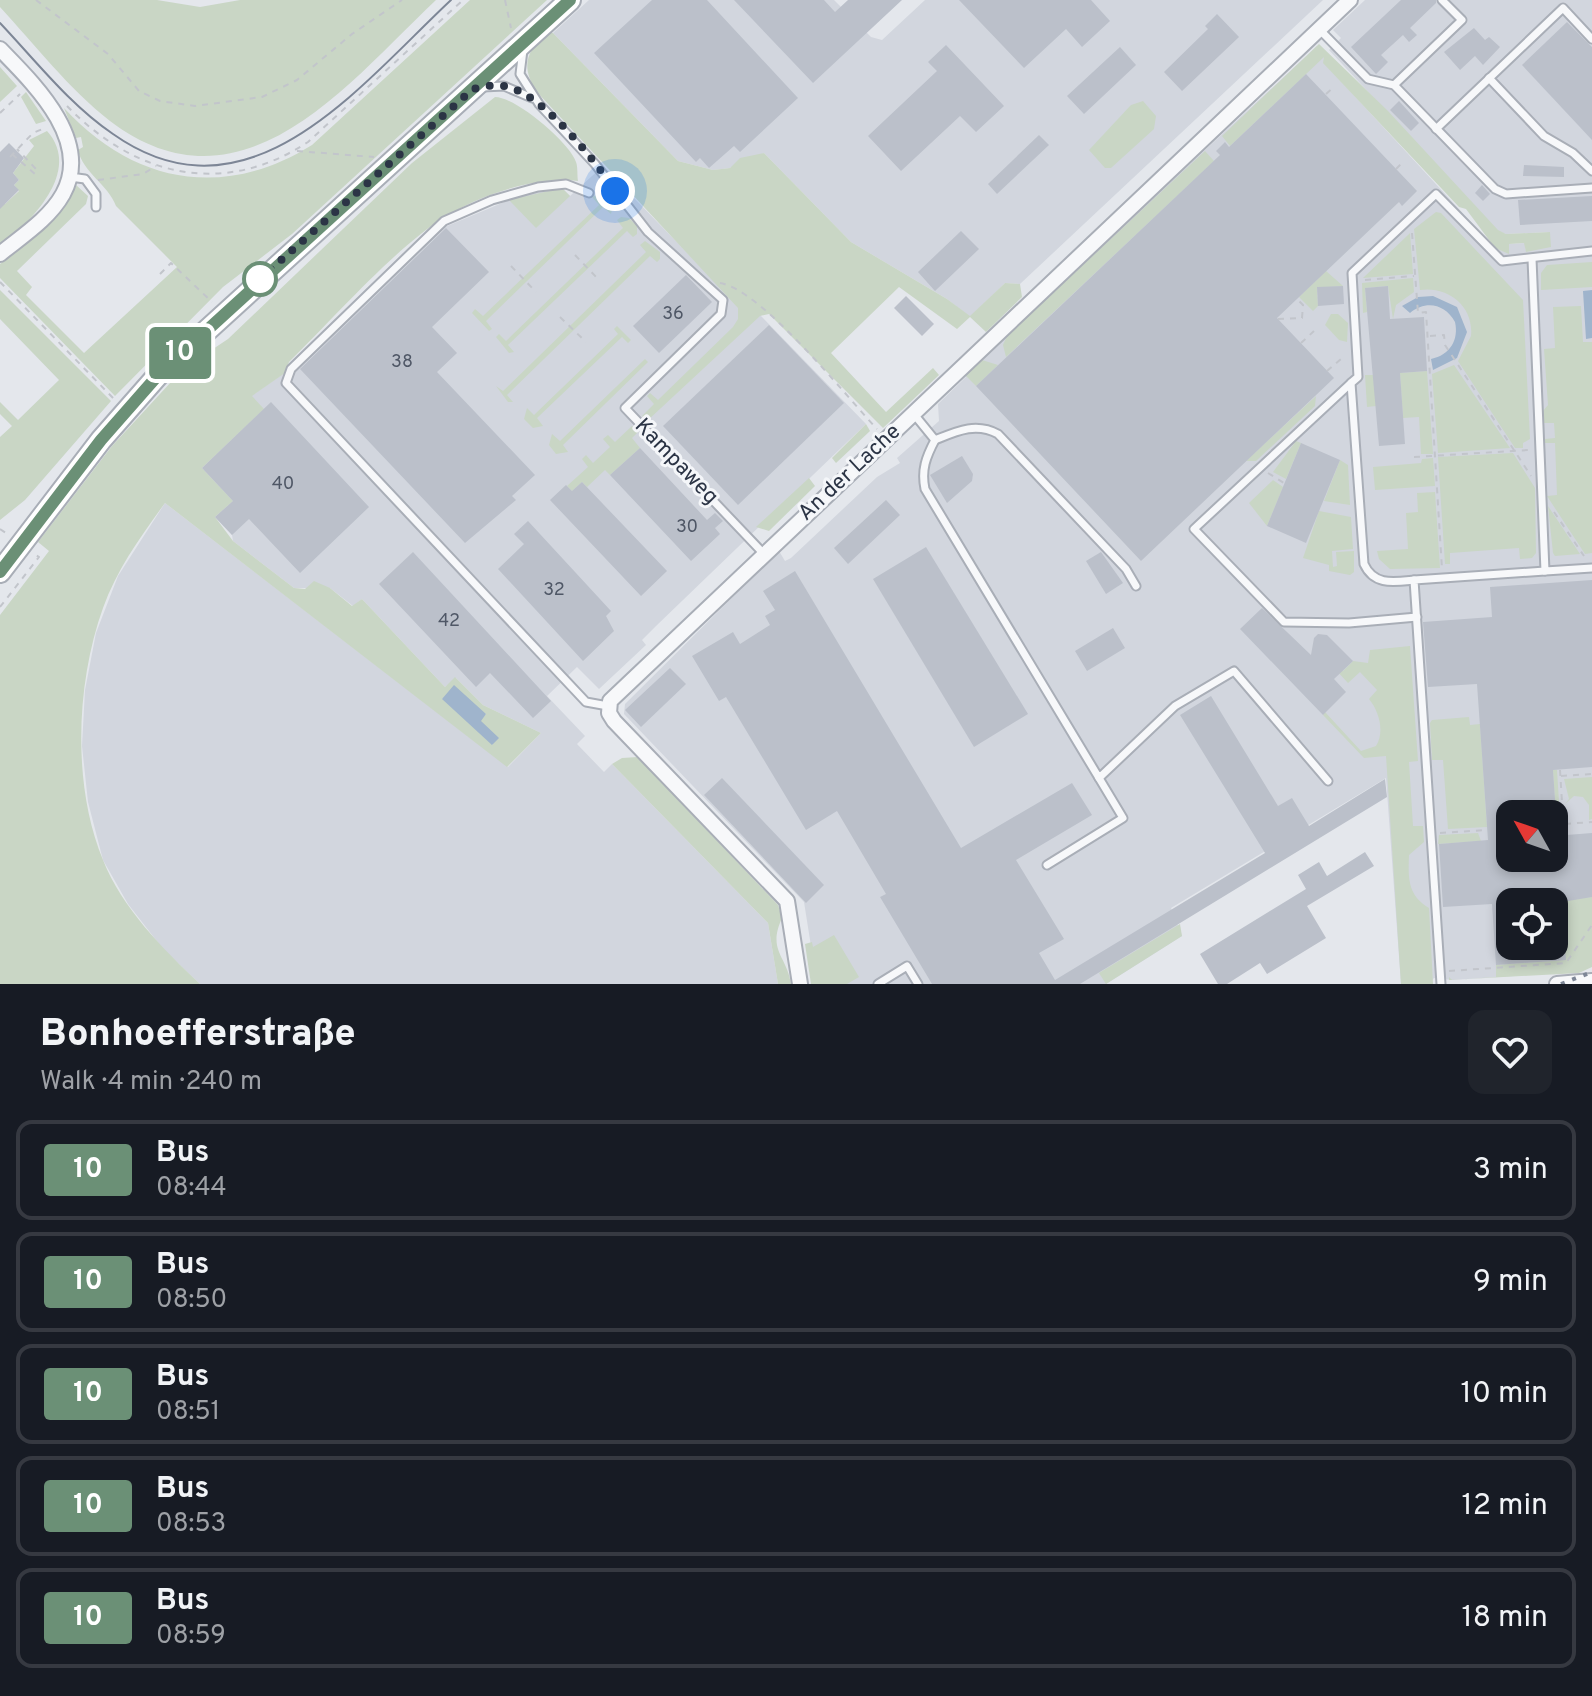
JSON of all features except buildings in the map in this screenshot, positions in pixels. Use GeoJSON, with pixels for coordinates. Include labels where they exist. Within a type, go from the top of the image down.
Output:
{"type":"FeatureCollection","features":[{"type":"Feature","properties":{"kind":"main road"},"geometry":{"type":"LineString","coordinates":[[0,572],[101,440],[159,374],[473,89],[520,40],[570,0]]}},
{"type":"Feature","properties":{"kind":"street","name":"An der Lache"},"geometry":{"type":"LineString","coordinates":[[608,706],[612,698],[1350,0]]}},
{"type":"Feature","properties":{"kind":"street"},"geometry":{"type":"LineString","coordinates":[[0,49],[33,82],[52,107],[65,133],[77,178],[46,216],[0,254]]}},
{"type":"Feature","properties":{"kind":"street"},"geometry":{"type":"LineString","coordinates":[[608,706],[614,721],[787,901],[800,984]]}},
{"type":"Feature","properties":{"kind":"street"},"geometry":{"type":"LineString","coordinates":[[1557,984],[1592,981]]}},
{"type":"Feature","properties":{"kind":"lane"},"geometry":{"type":"LineString","coordinates":[[1394,85],[1462,20],[1442,0]]}},
{"type":"Feature","properties":{"kind":"lane"},"geometry":{"type":"LineString","coordinates":[[1436,129],[1563,8],[1592,39]]}},
{"type":"Feature","properties":{"kind":"lane"},"geometry":{"type":"LineString","coordinates":[[1319,29],[1368,79],[1394,85],[1501,192],[1592,188]]}},
{"type":"Feature","properties":{"kind":"lane"},"geometry":{"type":"LineString","coordinates":[[520,40],[520,74],[539,104],[595,164],[648,232],[702,280]]}},
{"type":"Feature","properties":{"kind":"lane"},"geometry":{"type":"LineString","coordinates":[[1489,78],[1544,136],[1573,153],[1592,171]]}},
{"type":"Feature","properties":{"kind":"lane"},"geometry":{"type":"LineString","coordinates":[[473,89],[504,86],[539,104]]}},
{"type":"Feature","properties":{"kind":"lane"},"geometry":{"type":"LineString","coordinates":[[77,178],[96,194],[96,207]]}},
{"type":"Feature","properties":{"kind":"lane"},"geometry":{"type":"LineString","coordinates":[[589,193],[566,184],[538,187],[492,200],[444,221],[291,369],[286,383],[586,702],[608,706]]}},
{"type":"Feature","properties":{"kind":"lane"},"geometry":{"type":"LineString","coordinates":[[1417,617],[1349,623],[1284,622],[1194,529],[1358,377],[1352,273],[1436,194],[1499,260],[1592,251]]}},
{"type":"Feature","properties":{"kind":"lane"},"geometry":{"type":"LineString","coordinates":[[1532,259],[1545,571]]}},
{"type":"Feature","properties":{"kind":"lane","name":"Kampaweg"},"geometry":{"type":"LineString","coordinates":[[702,280],[723,300],[721,314],[625,408],[764,554]]}},
{"type":"Feature","properties":{"kind":"lane"},"geometry":{"type":"LineString","coordinates":[[1351,383],[1364,564],[1371,575],[1380,580],[1414,580],[1592,568]]}},
{"type":"Feature","properties":{"kind":"lane"},"geometry":{"type":"LineString","coordinates":[[913,413],[935,440]]}},
{"type":"Feature","properties":{"kind":"lane"},"geometry":{"type":"LineString","coordinates":[[1047,865],[1123,818],[925,489],[922,476],[925,458],[935,440],[971,427],[986,427],[998,434],[1126,569],[1136,586]]}},
{"type":"Feature","properties":{"kind":"lane"},"geometry":{"type":"LineString","coordinates":[[1414,580],[1441,984]]}},
{"type":"Feature","properties":{"kind":"lane"},"geometry":{"type":"LineString","coordinates":[[1099,778],[1175,706],[1234,671],[1328,781]]}},
{"type":"Feature","properties":{"kind":"lane"},"geometry":{"type":"LineString","coordinates":[[878,984],[907,966],[918,984]]}},
{"type":"Feature","properties":{"kind":"path"},"geometry":{"type":"LineString","coordinates":[[36,0],[108,54],[139,91],[160,101],[195,106],[262,97],[297,80],[352,34],[402,0]]}},
{"type":"Feature","properties":{"kind":"path"},"geometry":{"type":"LineString","coordinates":[[60,97],[105,140],[156,166],[221,174],[254,169],[295,151],[336,119],[463,0]]}},
{"type":"Feature","properties":{"kind":"path"},"geometry":{"type":"LineString","coordinates":[[505,0],[520,40]]}},
{"type":"Feature","properties":{"kind":"path"},"geometry":{"type":"LineString","coordinates":[[0,113],[33,82]]}},
{"type":"Feature","properties":{"kind":"path"},"geometry":{"type":"LineString","coordinates":[[1326,94],[1334,87]]}},
{"type":"Feature","properties":{"kind":"path"},"geometry":{"type":"LineString","coordinates":[[17,149],[36,169],[35,174],[11,156],[17,149],[33,133],[50,126]]}},
{"type":"Feature","properties":{"kind":"path"},"geometry":{"type":"LineString","coordinates":[[295,151],[383,156]]}},
{"type":"Feature","properties":{"kind":"path"},"geometry":{"type":"LineString","coordinates":[[1396,169],[1404,161]]}},
{"type":"Feature","properties":{"kind":"path"},"geometry":{"type":"LineString","coordinates":[[77,178],[125,179],[156,166]]}},
{"type":"Feature","properties":{"kind":"path"},"geometry":{"type":"LineString","coordinates":[[1406,222],[1412,228],[1418,313],[1426,312],[1443,578]]}},
{"type":"Feature","properties":{"kind":"path"},"geometry":{"type":"LineString","coordinates":[[575,255],[599,280]]}},
{"type":"Feature","properties":{"kind":"path"},"geometry":{"type":"LineString","coordinates":[[160,274],[171,263],[212,303]]}},
{"type":"Feature","properties":{"kind":"path"},"geometry":{"type":"LineString","coordinates":[[511,266],[536,292]]}},
{"type":"Feature","properties":{"kind":"path"},"geometry":{"type":"LineString","coordinates":[[1352,280],[1415,276]]}},
{"type":"Feature","properties":{"kind":"path"},"geometry":{"type":"LineString","coordinates":[[702,280],[737,287],[766,311],[886,439]]}},
{"type":"Feature","properties":{"kind":"path"},"geometry":{"type":"LineString","coordinates":[[0,282],[116,401]]}},
{"type":"Feature","properties":{"kind":"path"},"geometry":{"type":"LineString","coordinates":[[1278,319],[1302,318],[1303,305],[1297,299]]}},
{"type":"Feature","properties":{"kind":"path"},"geometry":{"type":"LineString","coordinates":[[560,317],[586,342]]}},
{"type":"Feature","properties":{"kind":"path"},"geometry":{"type":"LineString","coordinates":[[1301,343],[1314,331]]}},
{"type":"Feature","properties":{"kind":"path"},"geometry":{"type":"LineString","coordinates":[[1428,336],[1444,335],[1448,350],[1541,492],[1585,557],[1592,557]]}},
{"type":"Feature","properties":{"kind":"path"},"geometry":{"type":"LineString","coordinates":[[1327,371],[1341,359]]}},
{"type":"Feature","properties":{"kind":"path"},"geometry":{"type":"LineString","coordinates":[[1414,457],[1539,449]]}},
{"type":"Feature","properties":{"kind":"path"},"geometry":{"type":"LineString","coordinates":[[1261,466],[1284,483]]}},
{"type":"Feature","properties":{"kind":"path"},"geometry":{"type":"LineString","coordinates":[[0,607],[39,557]]}},
{"type":"Feature","properties":{"kind":"path"},"geometry":{"type":"LineString","coordinates":[[1560,770],[1562,800]]}},
{"type":"Feature","properties":{"kind":"path"},"geometry":{"type":"LineString","coordinates":[[1560,776],[1592,774]]}},
{"type":"Feature","properties":{"kind":"path"},"geometry":{"type":"LineString","coordinates":[[1568,824],[1592,822]]}},
{"type":"Feature","properties":{"kind":"path"},"geometry":{"type":"LineString","coordinates":[[1431,833],[1487,830]]}},
{"type":"Feature","properties":{"kind":"path"},"geometry":{"type":"LineString","coordinates":[[1440,972],[1566,963],[1592,925]]}},
{"type":"Feature","properties":{"kind":"shaded area"},"geometry":{"type":"Polygon","coordinates":[[[589,0],[834,0],[871,37],[882,40],[925,0],[1323,0],[1020,284],[1005,283],[970,317],[947,299],[851,242],[764,153],[730,168],[713,170],[678,161],[553,33],[589,0]]]}},
{"type":"Feature","properties":{"kind":"shaded area"},"geometry":{"type":"Polygon","coordinates":[[[1365,0],[1592,0],[1592,964],[1574,972],[1452,980],[1434,978],[1430,982],[1401,984],[1386,778],[1171,908],[1182,936],[1106,984],[817,984],[804,902],[624,714],[625,704],[779,551],[785,561],[791,558],[877,477],[900,463],[897,458],[939,421],[938,404],[966,377],[964,374],[1317,46],[1327,60],[1324,63],[1495,248],[1509,253],[1509,244],[1525,243],[1526,251],[1550,232],[1506,234],[1498,231],[1329,50],[1341,38],[1333,30],[1365,0]]]}},
{"type":"Feature","properties":{"kind":"shaded area"},"geometry":{"type":"Polygon","coordinates":[[[603,166],[730,297],[760,315],[866,424],[656,626],[642,640],[646,645],[599,689],[577,667],[547,696],[585,736],[577,744],[604,772],[612,764],[768,923],[778,984],[200,984],[163,949],[128,904],[103,860],[88,802],[82,746],[85,690],[96,633],[118,576],[165,503],[508,767],[541,733],[483,705],[456,678],[445,687],[362,599],[353,606],[330,588],[294,588],[233,541],[232,535],[215,517],[232,501],[202,468],[263,409],[251,396],[296,365],[445,227],[509,200],[546,190],[562,188],[570,196],[603,166]]]}},
{"type":"Feature","properties":{"kind":"green space"},"geometry":{"type":"Polygon","coordinates":[[[0,0],[157,0],[200,7],[240,0],[436,0],[329,102],[289,130],[248,149],[204,156],[158,148],[110,121],[53,66],[0,7],[0,0]]]}},
{"type":"Feature","properties":{"kind":"green space"},"geometry":{"type":"Polygon","coordinates":[[[470,0],[547,0],[292,234],[223,287],[115,396],[0,278],[0,264],[36,234],[76,185],[88,196],[86,204],[17,271],[32,287],[26,295],[84,353],[177,267],[116,206],[85,165],[78,150],[83,147],[81,137],[76,138],[64,108],[91,134],[120,154],[150,168],[181,176],[213,178],[246,173],[279,162],[312,145],[470,0]]]}},
{"type":"Feature","properties":{"kind":"green space"},"geometry":{"type":"Polygon","coordinates":[[[546,32],[553,33],[678,161],[713,170],[730,168],[740,158],[764,153],[851,242],[970,316],[1005,283],[1020,284],[1022,297],[986,332],[970,317],[957,329],[899,287],[831,353],[886,412],[933,368],[939,375],[883,428],[769,314],[760,316],[647,421],[642,416],[654,404],[647,396],[650,393],[658,400],[733,327],[738,319],[738,308],[536,91],[528,74],[528,60],[546,32]]]}},
{"type":"Feature","properties":{"kind":"green space"},"geometry":{"type":"Polygon","coordinates":[[[1319,44],[1388,111],[1498,230],[1506,234],[1550,232],[1551,247],[1526,252],[1524,243],[1509,244],[1509,254],[1495,248],[1466,209],[1459,207],[1323,63],[1324,57],[1230,146],[1222,136],[1319,44]]]}},
{"type":"Feature","properties":{"kind":"green space"},"geometry":{"type":"Polygon","coordinates":[[[0,67],[17,86],[0,102],[0,67]]]}},
{"type":"Feature","properties":{"kind":"green space"},"geometry":{"type":"Polygon","coordinates":[[[26,92],[46,121],[36,124],[21,97],[26,92]]]}},
{"type":"Feature","properties":{"kind":"green space"},"geometry":{"type":"Polygon","coordinates":[[[495,97],[516,104],[564,144],[576,162],[578,181],[544,181],[508,189],[457,210],[424,232],[344,306],[289,362],[285,373],[252,396],[264,409],[202,468],[233,501],[215,517],[233,541],[294,588],[305,589],[314,581],[330,588],[352,606],[362,599],[445,687],[455,677],[483,705],[541,733],[507,767],[165,503],[122,566],[103,608],[87,668],[81,734],[82,767],[93,831],[111,878],[145,927],[200,984],[0,984],[0,615],[49,551],[38,542],[112,446],[183,369],[228,339],[412,163],[495,97]],[[442,698],[493,745],[480,720],[486,714],[442,698]]]}},
{"type":"Feature","properties":{"kind":"green space"},"geometry":{"type":"Polygon","coordinates":[[[1143,101],[1156,116],[1154,129],[1111,168],[1105,168],[1089,150],[1131,105],[1143,101]]]}},
{"type":"Feature","properties":{"kind":"green space"},"geometry":{"type":"Polygon","coordinates":[[[47,131],[57,146],[59,162],[56,179],[38,210],[0,246],[0,199],[5,204],[19,191],[14,185],[19,180],[13,173],[34,146],[29,140],[47,131]]]}},
{"type":"Feature","properties":{"kind":"green space"},"geometry":{"type":"Polygon","coordinates":[[[1205,151],[1214,161],[1006,357],[1003,345],[1007,336],[1205,151]]]}},
{"type":"Feature","properties":{"kind":"green space"},"geometry":{"type":"Polygon","coordinates":[[[562,188],[570,196],[536,228],[509,200],[562,188]]]}},
{"type":"Feature","properties":{"kind":"green space"},"geometry":{"type":"Polygon","coordinates":[[[600,193],[614,202],[611,214],[603,207],[486,321],[492,329],[489,331],[472,313],[475,309],[483,316],[599,205],[592,197],[600,193]]]}},
{"type":"Feature","properties":{"kind":"green space"},"geometry":{"type":"Polygon","coordinates":[[[1436,212],[1441,213],[1523,300],[1530,439],[1523,443],[1523,448],[1515,448],[1458,361],[1471,336],[1471,325],[1464,307],[1440,291],[1420,290],[1414,229],[1436,212]]]}},
{"type":"Feature","properties":{"kind":"green space"},"geometry":{"type":"Polygon","coordinates":[[[629,218],[637,226],[637,234],[633,237],[627,231],[508,345],[514,352],[509,353],[496,337],[499,334],[506,341],[623,228],[617,220],[629,218]]]}},
{"type":"Feature","properties":{"kind":"green space"},"geometry":{"type":"Polygon","coordinates":[[[1410,233],[1413,274],[1363,278],[1408,235],[1410,233]]]}},
{"type":"Feature","properties":{"kind":"green space"},"geometry":{"type":"Polygon","coordinates":[[[645,241],[660,252],[660,259],[657,262],[650,256],[507,395],[513,402],[508,402],[496,386],[503,391],[646,252],[640,245],[645,241]]]}},
{"type":"Feature","properties":{"kind":"green space"},"geometry":{"type":"Polygon","coordinates":[[[1592,262],[1592,287],[1541,290],[1541,273],[1547,265],[1592,262]]]}},
{"type":"Feature","properties":{"kind":"green space"},"geometry":{"type":"Polygon","coordinates":[[[1326,271],[1343,286],[1317,288],[1318,306],[1313,311],[1299,297],[1326,271]]]}},
{"type":"Feature","properties":{"kind":"green space"},"geometry":{"type":"Polygon","coordinates":[[[1413,278],[1414,292],[1396,305],[1393,319],[1388,286],[1365,288],[1367,312],[1363,313],[1362,283],[1413,278]]]}},
{"type":"Feature","properties":{"kind":"green space"},"geometry":{"type":"Polygon","coordinates":[[[0,290],[111,401],[25,500],[0,520],[0,437],[12,426],[0,414],[0,402],[18,420],[59,380],[0,319],[0,290]]]}},
{"type":"Feature","properties":{"kind":"green space"},"geometry":{"type":"Polygon","coordinates":[[[1581,306],[1583,342],[1592,342],[1592,553],[1585,554],[1547,496],[1557,495],[1555,443],[1545,443],[1545,439],[1555,438],[1554,423],[1544,423],[1543,411],[1548,405],[1544,349],[1555,348],[1553,307],[1581,306]]]}},
{"type":"Feature","properties":{"kind":"green space"},"geometry":{"type":"Polygon","coordinates":[[[1331,314],[1338,314],[1348,323],[1347,342],[1339,340],[1325,325],[1331,314]]]}},
{"type":"Feature","properties":{"kind":"green space"},"geometry":{"type":"Polygon","coordinates":[[[617,326],[631,340],[628,343],[622,337],[537,418],[543,426],[533,428],[524,419],[527,408],[534,415],[618,334],[614,329],[617,326]]]}},
{"type":"Feature","properties":{"kind":"green space"},"geometry":{"type":"Polygon","coordinates":[[[645,359],[648,362],[563,445],[568,452],[556,454],[549,445],[552,434],[560,441],[645,359]]]}},
{"type":"Feature","properties":{"kind":"green space"},"geometry":{"type":"Polygon","coordinates":[[[982,360],[998,365],[976,386],[964,374],[982,360]]]}},
{"type":"Feature","properties":{"kind":"green space"},"geometry":{"type":"Polygon","coordinates":[[[1454,365],[1510,448],[1438,453],[1432,374],[1454,365]]]}},
{"type":"Feature","properties":{"kind":"green space"},"geometry":{"type":"Polygon","coordinates":[[[1427,371],[1433,454],[1421,454],[1419,417],[1403,418],[1400,373],[1427,371]]]}},
{"type":"Feature","properties":{"kind":"green space"},"geometry":{"type":"Polygon","coordinates":[[[1365,375],[1374,375],[1376,406],[1367,407],[1365,375]]]}},
{"type":"Feature","properties":{"kind":"green space"},"geometry":{"type":"Polygon","coordinates":[[[1316,396],[1315,406],[1256,461],[1246,461],[1316,396]]]}},
{"type":"Feature","properties":{"kind":"green space"},"geometry":{"type":"Polygon","coordinates":[[[866,424],[870,431],[836,463],[832,458],[866,424]]]}},
{"type":"Feature","properties":{"kind":"green space"},"geometry":{"type":"Polygon","coordinates":[[[632,426],[639,431],[632,438],[640,448],[610,475],[605,470],[587,487],[582,482],[572,491],[567,486],[588,467],[582,459],[586,455],[593,463],[610,447],[603,439],[608,435],[615,442],[632,426]]]}},
{"type":"Feature","properties":{"kind":"green space"},"geometry":{"type":"Polygon","coordinates":[[[1296,441],[1301,443],[1286,479],[1273,472],[1296,441]]]}},
{"type":"Feature","properties":{"kind":"green space"},"geometry":{"type":"Polygon","coordinates":[[[1513,453],[1535,488],[1536,553],[1532,558],[1520,559],[1519,548],[1450,553],[1450,564],[1445,564],[1438,457],[1513,453]]]}},
{"type":"Feature","properties":{"kind":"green space"},"geometry":{"type":"Polygon","coordinates":[[[1433,458],[1435,486],[1375,490],[1373,467],[1421,463],[1422,459],[1433,458]]]}},
{"type":"Feature","properties":{"kind":"green space"},"geometry":{"type":"Polygon","coordinates":[[[1340,460],[1348,465],[1350,505],[1324,501],[1340,460]]]}},
{"type":"Feature","properties":{"kind":"green space"},"geometry":{"type":"Polygon","coordinates":[[[809,478],[815,486],[769,531],[756,527],[809,478]]]}},
{"type":"Feature","properties":{"kind":"green space"},"geometry":{"type":"Polygon","coordinates":[[[1273,480],[1283,487],[1267,526],[1249,503],[1273,480]]]}},
{"type":"Feature","properties":{"kind":"green space"},"geometry":{"type":"Polygon","coordinates":[[[1435,492],[1440,568],[1390,569],[1379,559],[1377,551],[1408,549],[1406,513],[1418,512],[1417,493],[1435,492]]]}},
{"type":"Feature","properties":{"kind":"green space"},"geometry":{"type":"Polygon","coordinates":[[[1548,506],[1580,554],[1555,556],[1553,553],[1548,506]]]}},
{"type":"Feature","properties":{"kind":"green space"},"geometry":{"type":"Polygon","coordinates":[[[1319,511],[1351,517],[1353,549],[1332,551],[1333,567],[1337,566],[1336,552],[1354,551],[1354,572],[1350,575],[1329,571],[1329,565],[1303,558],[1319,511]]]}},
{"type":"Feature","properties":{"kind":"green space"},"geometry":{"type":"Polygon","coordinates":[[[1410,646],[1418,761],[1409,762],[1413,826],[1423,826],[1424,842],[1409,855],[1409,872],[1413,892],[1429,908],[1433,984],[1401,984],[1386,756],[1364,758],[1323,715],[1325,712],[1361,751],[1376,746],[1380,722],[1369,699],[1377,690],[1360,672],[1348,683],[1324,657],[1326,655],[1343,671],[1353,661],[1368,663],[1370,650],[1410,646]]]}},
{"type":"Feature","properties":{"kind":"green space"},"geometry":{"type":"Polygon","coordinates":[[[1469,717],[1470,725],[1480,724],[1487,827],[1448,829],[1443,760],[1432,760],[1430,723],[1432,720],[1469,717]]]}},
{"type":"Feature","properties":{"kind":"green space"},"geometry":{"type":"Polygon","coordinates":[[[638,757],[778,905],[782,918],[777,946],[791,984],[778,984],[768,923],[612,764],[622,758],[638,757]]]}},
{"type":"Feature","properties":{"kind":"green space"},"geometry":{"type":"Polygon","coordinates":[[[1553,770],[1557,770],[1559,800],[1555,800],[1553,770]]]}},
{"type":"Feature","properties":{"kind":"green space"},"geometry":{"type":"Polygon","coordinates":[[[1592,777],[1592,819],[1589,820],[1589,805],[1583,797],[1574,796],[1568,801],[1564,779],[1592,777]]]}},
{"type":"Feature","properties":{"kind":"green space"},"geometry":{"type":"Polygon","coordinates":[[[1478,833],[1481,841],[1438,844],[1439,835],[1478,833]]]}},
{"type":"Feature","properties":{"kind":"green space"},"geometry":{"type":"Polygon","coordinates":[[[1592,897],[1592,967],[1579,973],[1463,979],[1496,977],[1496,965],[1568,960],[1568,899],[1592,897]]]}},
{"type":"Feature","properties":{"kind":"green space"},"geometry":{"type":"Polygon","coordinates":[[[1180,924],[1182,936],[1106,984],[1099,973],[1180,924]]]}},
{"type":"Feature","properties":{"kind":"green space"},"geometry":{"type":"Polygon","coordinates":[[[834,935],[859,977],[847,984],[811,984],[805,944],[812,942],[813,947],[834,935]]]}},
{"type":"Feature","properties":{"kind":"water"},"geometry":{"type":"Polygon","coordinates":[[[1592,290],[1592,338],[1586,339],[1583,291],[1592,290]]]}},
{"type":"Feature","properties":{"kind":"water"},"geometry":{"type":"Polygon","coordinates":[[[1433,296],[1457,307],[1467,332],[1457,358],[1433,370],[1431,359],[1452,346],[1456,335],[1455,322],[1446,311],[1435,306],[1422,306],[1410,313],[1402,306],[1418,297],[1433,296]]]}},
{"type":"Feature","properties":{"kind":"water"},"geometry":{"type":"Polygon","coordinates":[[[454,685],[486,714],[481,721],[499,738],[492,745],[442,699],[454,685]]]}},
{"type":"Feature","properties":{"kind":"tram line"},"geometry":{"type":"LineString","coordinates":[[0,23],[68,96],[113,134],[163,159],[210,166],[256,156],[299,135],[340,105],[451,0]]}},
{"type":"Feature","properties":{"kind":"railway"},"geometry":{"type":"LineString","coordinates":[[1561,984],[1592,972]]}},
{"type":"Feature","properties":{"kind":"bus line","name":"10"},"geometry":{"type":"LineString","coordinates":[[0,572],[101,440],[159,374],[570,0]]}},
{"type":"Feature","properties":{"kind":"route"},"geometry":{"type":"LineString","coordinates":[[260,279],[473,89],[504,86],[527,95],[606,176],[615,191]]}}]}
